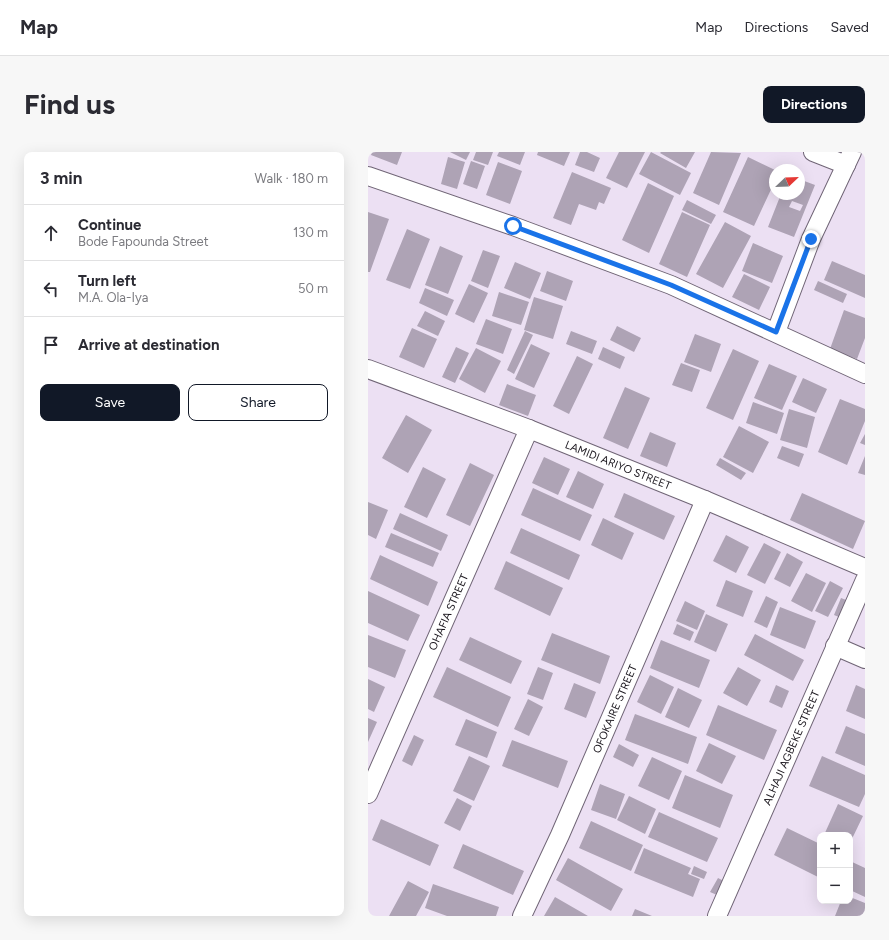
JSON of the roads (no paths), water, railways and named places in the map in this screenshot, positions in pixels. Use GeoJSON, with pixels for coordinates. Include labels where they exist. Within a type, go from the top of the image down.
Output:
{"type":"FeatureCollection","features":[{"type":"Feature","properties":{"kind":"street"},"geometry":{"type":"LineString","coordinates":[[776,332],[811,239],[849,158],[813,152]]}},
{"type":"Feature","properties":{"kind":"street"},"geometry":{"type":"LineString","coordinates":[[368,176],[513,226],[671,285],[865,374]]}},
{"type":"Feature","properties":{"kind":"street","name":"LAMIDI ARIYO STREET"},"geometry":{"type":"LineString","coordinates":[[370,375],[529,429],[705,500],[865,568]]}},
{"type":"Feature","properties":{"kind":"street","name":"OHAFIA STREET"},"geometry":{"type":"LineString","coordinates":[[368,794],[529,429]]}},
{"type":"Feature","properties":{"kind":"street","name":"OFOKAIRE STREET"},"geometry":{"type":"LineString","coordinates":[[522,916],[560,835],[705,500]]}},
{"type":"Feature","properties":{"kind":"street","name":"ALHAJI AGBEKE STREET"},"geometry":{"type":"LineString","coordinates":[[717,916],[865,580]]}},
{"type":"Feature","properties":{"kind":"street"},"geometry":{"type":"LineString","coordinates":[[835,646],[865,659]]}}]}
